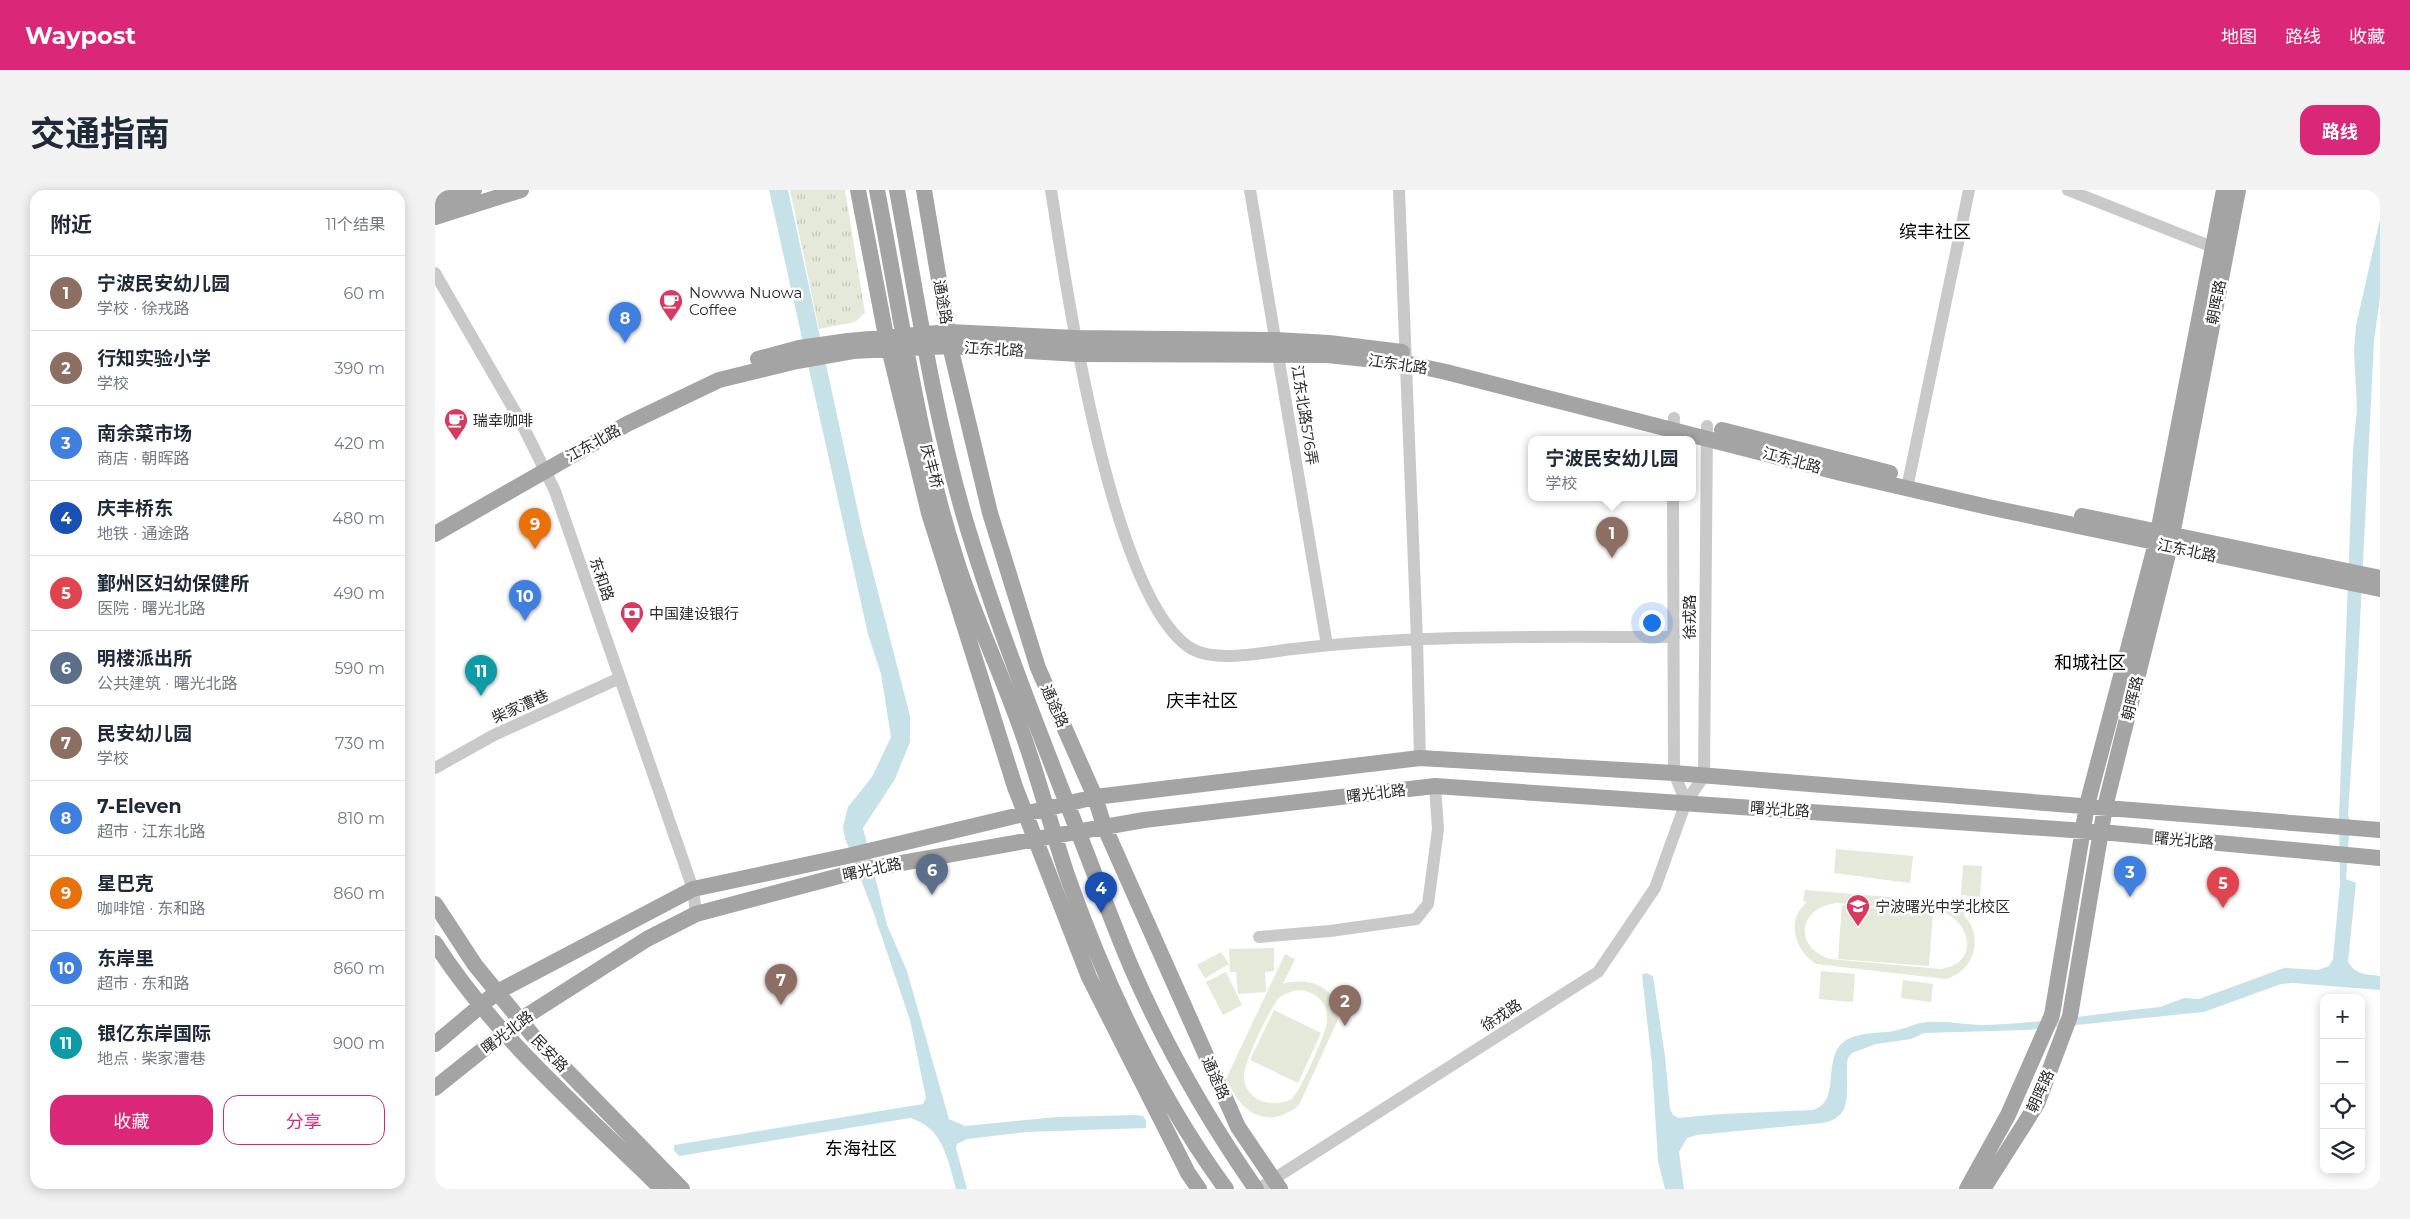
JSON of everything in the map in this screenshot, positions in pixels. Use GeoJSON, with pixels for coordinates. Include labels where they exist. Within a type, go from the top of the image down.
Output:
{"type":"FeatureCollection","features":[{"type":"Feature","properties":{"kind":"main road"},"geometry":{"type":"LineString","coordinates":[[435,201],[474,190]]}},
{"type":"Feature","properties":{"kind":"main road"},"geometry":{"type":"LineString","coordinates":[[435,217],[521,190]]}},
{"type":"Feature","properties":{"kind":"main road"},"geometry":{"type":"LineString","coordinates":[[858,190],[888,342],[929,513],[1015,788],[1089,977],[1188,1173],[1199,1189]]}},
{"type":"Feature","properties":{"kind":"main road","name":"庆丰桥"},"geometry":{"type":"LineString","coordinates":[[877,190],[923,432],[957,562],[1030,729]]}},
{"type":"Feature","properties":{"kind":"main road","name":"庆丰桥"},"geometry":{"type":"LineString","coordinates":[[897,190],[941,427],[989,597],[1030,729]]}},
{"type":"Feature","properties":{"kind":"main road","name":"通途路"},"geometry":{"type":"LineString","coordinates":[[924,190],[949,339],[989,513],[1036,660],[1095,797],[1104,826],[1238,1127],[1277,1184]]}},
{"type":"Feature","properties":{"kind":"main road","name":"朝晖路"},"geometry":{"type":"LineString","coordinates":[[1983,1189],[2037,1104],[2068,1022],[2105,807],[2164,539],[2219,250],[2224,190]]}},
{"type":"Feature","properties":{"kind":"main road","name":"朝晖路"},"geometry":{"type":"LineString","coordinates":[[2219,250],[2238,190]]}},
{"type":"Feature","properties":{"kind":"main road","name":"江东北路"},"geometry":{"type":"LineString","coordinates":[[435,534],[621,416],[714,371],[798,354],[851,346],[949,339],[1077,346],[1277,347],[1327,355],[1405,358],[1674,429],[1707,432],[1908,483],[2164,539],[2380,583]]}},
{"type":"Feature","properties":{"kind":"main road","name":"江东北路"},"geometry":{"type":"LineString","coordinates":[[435,521],[543,466]]}},
{"type":"Feature","properties":{"kind":"main road","name":"朝晖路"},"geometry":{"type":"LineString","coordinates":[[1967,1189],[2008,1115],[2049,1022],[2087,806],[2164,539]]}},
{"type":"Feature","properties":{"kind":"main road"},"geometry":{"type":"LineString","coordinates":[[1030,729],[1047,809],[1067,875],[1099,958],[1136,1039],[1170,1103],[1226,1189]]}},
{"type":"Feature","properties":{"kind":"main road","name":"通途路"},"geometry":{"type":"LineString","coordinates":[[1030,729],[1067,804],[1132,969],[1175,1059],[1226,1146],[1257,1189]]}},
{"type":"Feature","properties":{"kind":"main road","name":"曙光北路"},"geometry":{"type":"LineString","coordinates":[[435,1044],[497,992],[693,889],[852,855],[1095,797],[1420,758],[1674,773],[2376,829]]}},
{"type":"Feature","properties":{"kind":"main road","name":"曙光北路"},"geometry":{"type":"LineString","coordinates":[[435,1088],[520,1020],[647,939],[696,914],[862,870],[1104,826],[1435,786],[2101,832],[2376,857]]}},
{"type":"Feature","properties":{"kind":"main road","name":"民安路"},"geometry":{"type":"LineString","coordinates":[[435,904],[475,965],[520,1020],[682,1189]]}},
{"type":"Feature","properties":{"kind":"main road","name":"民安路"},"geometry":{"type":"LineString","coordinates":[[435,943],[457,978],[504,1033],[662,1189]]}},
{"type":"Feature","properties":{"kind":"street"},"geometry":{"type":"LineString","coordinates":[[1051,190],[1077,346],[1119,518],[1150,599],[1168,627],[1193,649],[1230,656],[1327,645],[1417,640],[1673,637]]}},
{"type":"Feature","properties":{"kind":"street","name":"江东北路576弄"},"geometry":{"type":"LineString","coordinates":[[1250,190],[1327,645]]}},
{"type":"Feature","properties":{"kind":"street"},"geometry":{"type":"LineString","coordinates":[[1399,190],[1420,758]]}},
{"type":"Feature","properties":{"kind":"street"},"geometry":{"type":"LineString","coordinates":[[1908,483],[1969,190]]}},
{"type":"Feature","properties":{"kind":"street"},"geometry":{"type":"LineString","coordinates":[[2068,190],[2219,250]]}},
{"type":"Feature","properties":{"kind":"street","name":"东和路"},"geometry":{"type":"LineString","coordinates":[[435,273],[520,420],[543,466],[620,678],[693,889],[696,914]]}},
{"type":"Feature","properties":{"kind":"street","name":"徐戎路"},"geometry":{"type":"LineString","coordinates":[[1257,1189],[1277,1184],[1598,972],[1655,888],[1686,802],[1704,776],[1707,432]]}},
{"type":"Feature","properties":{"kind":"street","name":"徐戎路"},"geometry":{"type":"LineString","coordinates":[[1673,501],[1674,773],[1686,802]]}},
{"type":"Feature","properties":{"kind":"street","name":"柴家漕巷"},"geometry":{"type":"LineString","coordinates":[[435,768],[495,735],[620,678]]}},
{"type":"Feature","properties":{"kind":"street"},"geometry":{"type":"LineString","coordinates":[[1259,936],[1330,931],[1417,919],[1428,904],[1438,829],[1435,786]]}},
{"type":"Feature","properties":{"kind":"green space"},"geometry":{"type":"Polygon","coordinates":[[[790,190],[845,190],[865,313],[855,322],[819,329],[790,190]]]}},
{"type":"Feature","properties":{"kind":"green space"},"geometry":{"type":"Polygon","coordinates":[[[1836,849],[1913,856],[1910,883],[1834,873],[1836,849]]]}},
{"type":"Feature","properties":{"kind":"green space"},"geometry":{"type":"Polygon","coordinates":[[[1963,865],[1982,866],[1980,897],[1961,895],[1963,865]]]}},
{"type":"Feature","properties":{"kind":"green space"},"geometry":{"type":"Polygon","coordinates":[[[1805,890],[1974,904],[1972,915],[1963,914],[1970,923],[1973,932],[1974,951],[1964,968],[1956,975],[1946,979],[1816,964],[1803,951],[1795,935],[1796,917],[1800,909],[1807,902],[1803,901],[1805,890]],[[1837,903],[1824,906],[1808,919],[1805,937],[1818,953],[1830,959],[1940,969],[1952,966],[1960,960],[1965,953],[1967,944],[1966,935],[1961,926],[1954,918],[1944,912],[1837,903]]]}},
{"type":"Feature","properties":{"kind":"green space"},"geometry":{"type":"Polygon","coordinates":[[[1842,905],[1933,912],[1929,966],[1838,959],[1842,905]]]}},
{"type":"Feature","properties":{"kind":"green space"},"geometry":{"type":"Polygon","coordinates":[[[1274,948],[1274,971],[1265,972],[1266,992],[1238,994],[1236,972],[1230,972],[1229,949],[1274,948]]]}},
{"type":"Feature","properties":{"kind":"green space"},"geometry":{"type":"Polygon","coordinates":[[[1221,952],[1229,964],[1205,978],[1197,965],[1221,952]]]}},
{"type":"Feature","properties":{"kind":"green space"},"geometry":{"type":"Polygon","coordinates":[[[1285,954],[1295,959],[1283,984],[1301,982],[1318,985],[1331,996],[1337,1013],[1340,1015],[1299,1105],[1275,1117],[1258,1115],[1251,1112],[1239,1101],[1226,1079],[1285,954]],[[1294,991],[1279,998],[1257,1037],[1247,1062],[1244,1078],[1249,1092],[1261,1101],[1277,1103],[1291,1099],[1300,1087],[1316,1054],[1326,1027],[1327,1013],[1322,1002],[1307,991],[1294,991]]]}},
{"type":"Feature","properties":{"kind":"green space"},"geometry":{"type":"Polygon","coordinates":[[[1821,971],[1855,974],[1853,1002],[1819,999],[1821,971]]]}},
{"type":"Feature","properties":{"kind":"green space"},"geometry":{"type":"Polygon","coordinates":[[[1226,972],[1242,1005],[1223,1015],[1206,982],[1226,972]]]}},
{"type":"Feature","properties":{"kind":"green space"},"geometry":{"type":"Polygon","coordinates":[[[1903,980],[1933,984],[1931,1002],[1901,998],[1903,980]]]}},
{"type":"Feature","properties":{"kind":"green space"},"geometry":{"type":"Polygon","coordinates":[[[1274,1010],[1321,1033],[1298,1083],[1250,1060],[1274,1010]]]}},
{"type":"Feature","properties":{"kind":"water"},"geometry":{"type":"Polygon","coordinates":[[[769,190],[788,190],[862,530],[910,716],[910,742],[895,779],[863,828],[887,925],[907,971],[949,1119],[965,1126],[1057,1117],[1137,1115],[1143,1116],[1146,1120],[1146,1128],[1026,1132],[967,1139],[957,1144],[956,1148],[967,1189],[956,1189],[947,1156],[937,1137],[921,1122],[910,1118],[679,1156],[674,1150],[674,1145],[923,1104],[926,1098],[910,1020],[873,911],[845,838],[843,827],[848,807],[872,777],[891,737],[881,674],[868,634],[769,190]]]}},
{"type":"Feature","properties":{"kind":"water"},"geometry":{"type":"Polygon","coordinates":[[[2380,219],[2380,297],[2374,341],[2346,879],[2356,883],[2348,962],[2358,972],[2380,976],[2380,990],[2293,983],[2281,984],[2204,1012],[2026,1030],[1924,1033],[1911,1039],[1876,1044],[1852,1053],[1848,1058],[1845,1107],[1841,1114],[1833,1120],[1822,1123],[1697,1135],[1687,1138],[1679,1152],[1684,1189],[1665,1189],[1658,1161],[1652,1064],[1642,975],[1646,973],[1653,976],[1665,1056],[1670,1109],[1673,1115],[1679,1118],[1813,1110],[1822,1105],[1827,1098],[1834,1057],[1838,1048],[1846,1040],[1861,1035],[1900,1030],[1928,1022],[1985,1025],[2007,1024],[2160,1007],[2184,998],[2199,999],[2284,968],[2318,970],[2329,966],[2333,959],[2340,883],[2339,818],[2353,450],[2357,409],[2354,351],[2356,326],[2380,219]]]}},
{"type":"Feature","properties":{"kind":"place","name":"Nowwa Nuowa Coffee"},"geometry":{"type":"Point","coordinates":[671,322]}},
{"type":"Feature","properties":{"kind":"place","name":"7-Eleven"},"geometry":{"type":"Point","coordinates":[625,343]}},
{"type":"Feature","properties":{"kind":"place","name":"瑞幸咖啡"},"geometry":{"type":"Point","coordinates":[456,441]}},
{"type":"Feature","properties":{"kind":"place","name":"星巴克"},"geometry":{"type":"Point","coordinates":[535,549]}},
{"type":"Feature","properties":{"kind":"place","name":"宁波民安幼儿园"},"geometry":{"type":"Point","coordinates":[1612,558]}},
{"type":"Feature","properties":{"kind":"place","name":"东岸里"},"geometry":{"type":"Point","coordinates":[525,621]}},
{"type":"Feature","properties":{"kind":"place","name":"中国建设银行"},"geometry":{"type":"Point","coordinates":[632,634]}},
{"type":"Feature","properties":{"kind":"place","name":"银亿东岸国际"},"geometry":{"type":"Point","coordinates":[481,696]}},
{"type":"Feature","properties":{"kind":"place","name":"明楼派出所"},"geometry":{"type":"Point","coordinates":[932,895]}},
{"type":"Feature","properties":{"kind":"place","name":"南余菜市场"},"geometry":{"type":"Point","coordinates":[2130,897]}},
{"type":"Feature","properties":{"kind":"place","name":"鄞州区妇幼保健所"},"geometry":{"type":"Point","coordinates":[2223,908]}},
{"type":"Feature","properties":{"kind":"place","name":"庆丰桥东"},"geometry":{"type":"Point","coordinates":[1101,913]}},
{"type":"Feature","properties":{"kind":"place","name":"宁波曙光中学北校区"},"geometry":{"type":"Point","coordinates":[1858,927]}},
{"type":"Feature","properties":{"kind":"place","name":"民安幼儿园"},"geometry":{"type":"Point","coordinates":[781,1005]}},
{"type":"Feature","properties":{"kind":"place","name":"行知实验小学"},"geometry":{"type":"Point","coordinates":[1345,1026]}},
{"type":"Feature","properties":{"kind":"district","name":"缤丰社区"},"geometry":{"type":"Point","coordinates":[1935,232]}},
{"type":"Feature","properties":{"kind":"district","name":"和城社区"},"geometry":{"type":"Point","coordinates":[2090,663]}},
{"type":"Feature","properties":{"kind":"district","name":"庆丰社区"},"geometry":{"type":"Point","coordinates":[1202,701]}},
{"type":"Feature","properties":{"kind":"district","name":"东海社区"},"geometry":{"type":"Point","coordinates":[861,1149]}}]}
